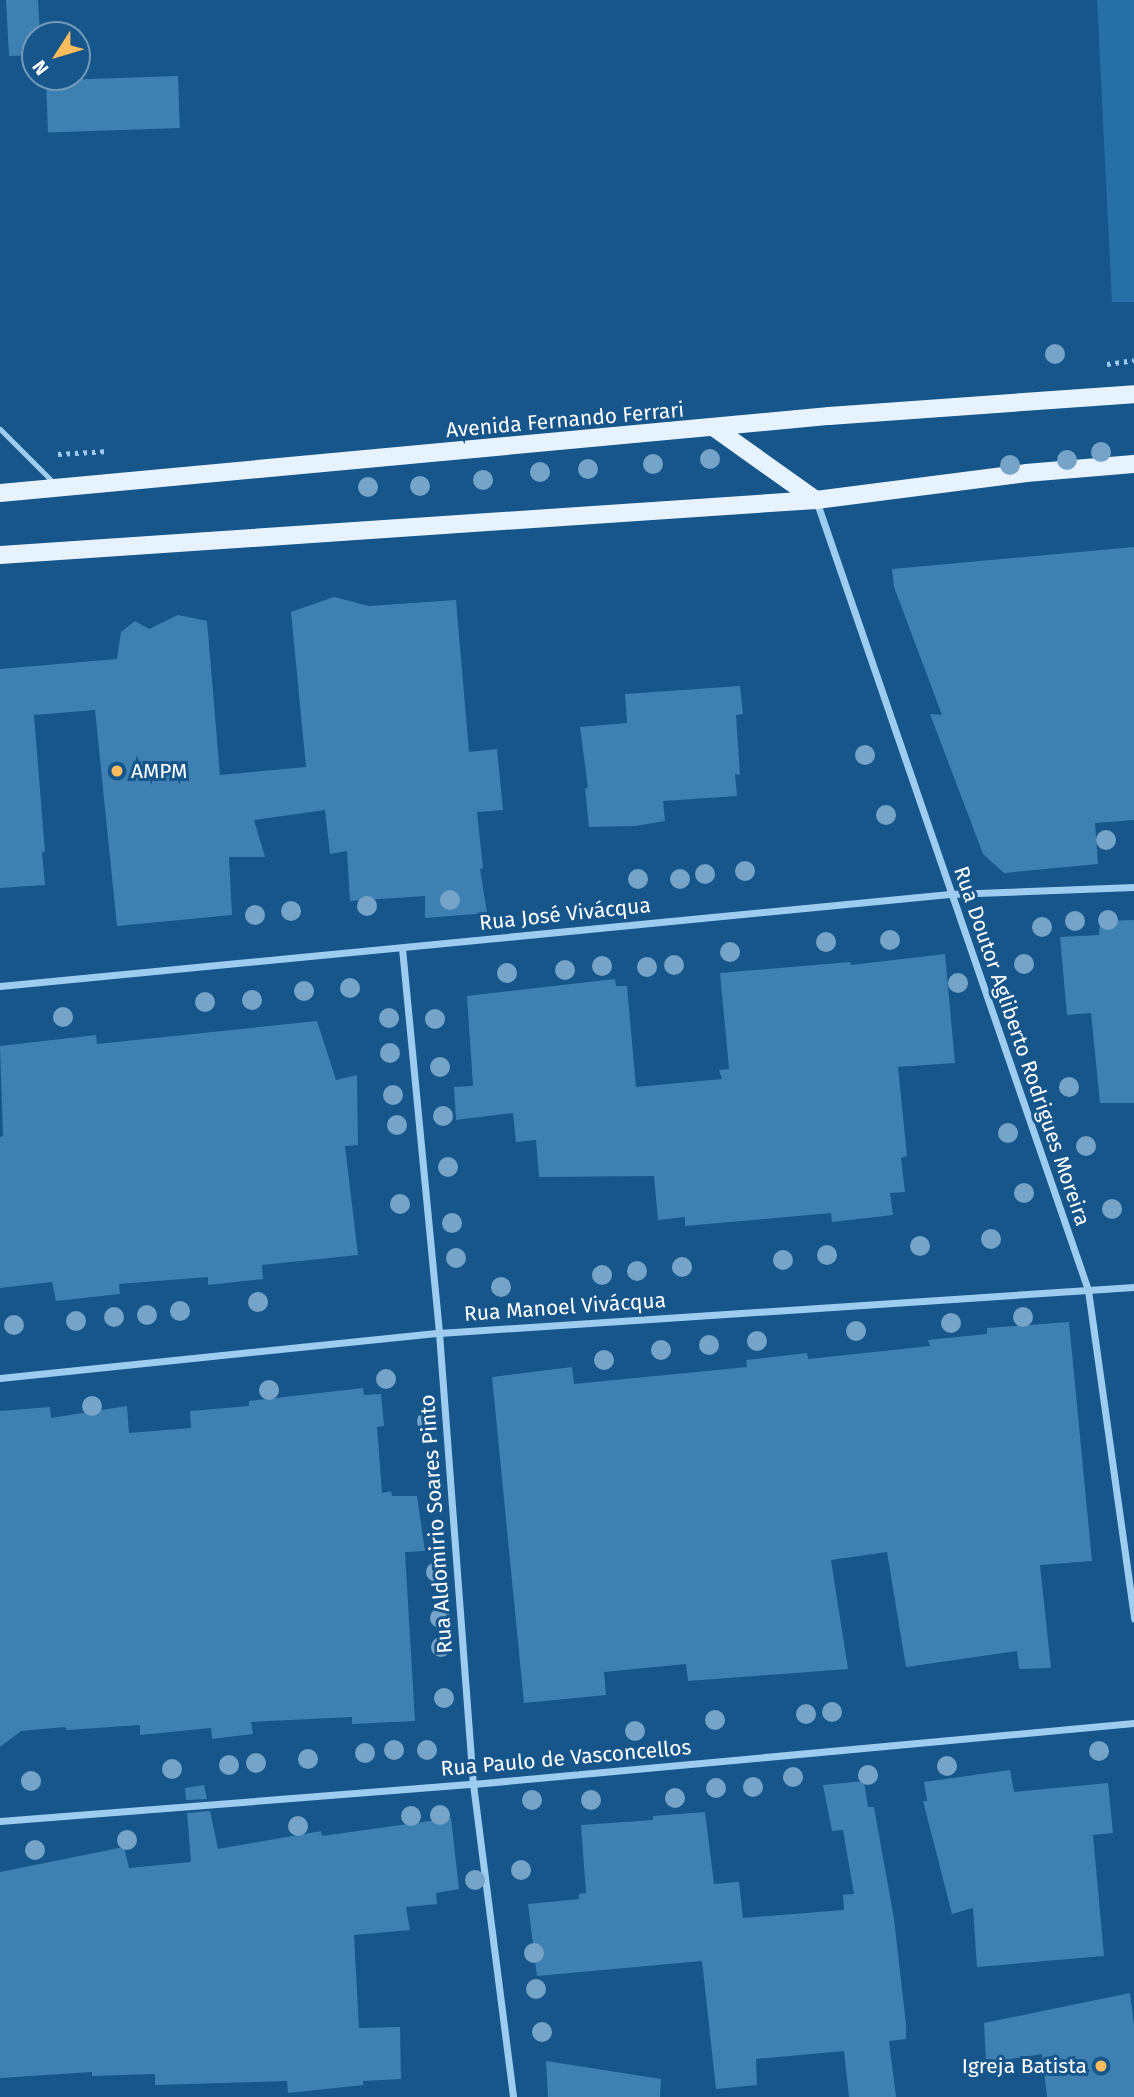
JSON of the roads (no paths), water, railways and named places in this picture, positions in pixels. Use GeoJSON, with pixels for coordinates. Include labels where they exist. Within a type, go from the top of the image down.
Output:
{"type":"FeatureCollection","features":[{"type":"Feature","properties":{"kind":"main road","name":"Avenida Fernando Ferrari"},"geometry":{"type":"LineString","coordinates":[[0,493],[716,429],[829,416],[1134,394]]}},
{"type":"Feature","properties":{"kind":"main road"},"geometry":{"type":"LineString","coordinates":[[716,429],[816,499]]}},
{"type":"Feature","properties":{"kind":"main road"},"geometry":{"type":"LineString","coordinates":[[0,555],[816,499],[1026,473],[1134,464]]}},
{"type":"Feature","properties":{"kind":"street","name":"Rua Doutor Agliberto Rodrigues Moreira"},"geometry":{"type":"LineString","coordinates":[[816,499],[1088,1290],[1134,1619]]}},
{"type":"Feature","properties":{"kind":"street","name":"Rua José Vivácqua"},"geometry":{"type":"LineString","coordinates":[[0,986],[950,894],[1134,887]]}},
{"type":"Feature","properties":{"kind":"street","name":"Rua Aldomirio Soares Pinto"},"geometry":{"type":"LineString","coordinates":[[402,948],[439,1334],[473,1784],[513,2097]]}},
{"type":"Feature","properties":{"kind":"street","name":"Rua Manoel Vivácqua"},"geometry":{"type":"LineString","coordinates":[[0,1378],[439,1334],[1134,1286]]}},
{"type":"Feature","properties":{"kind":"street","name":"Rua Paulo de Vasconcellos"},"geometry":{"type":"LineString","coordinates":[[0,1821],[473,1784],[1134,1723]]}},
{"type":"Feature","properties":{"kind":"lane"},"geometry":{"type":"LineString","coordinates":[[0,429],[58,488]]}},
{"type":"Feature","properties":{"kind":"place","name":"AMPM"},"geometry":{"type":"Point","coordinates":[117,771]}},
{"type":"Feature","properties":{"kind":"place","name":"Igreja Batista"},"geometry":{"type":"Point","coordinates":[1101,2066]}}]}
